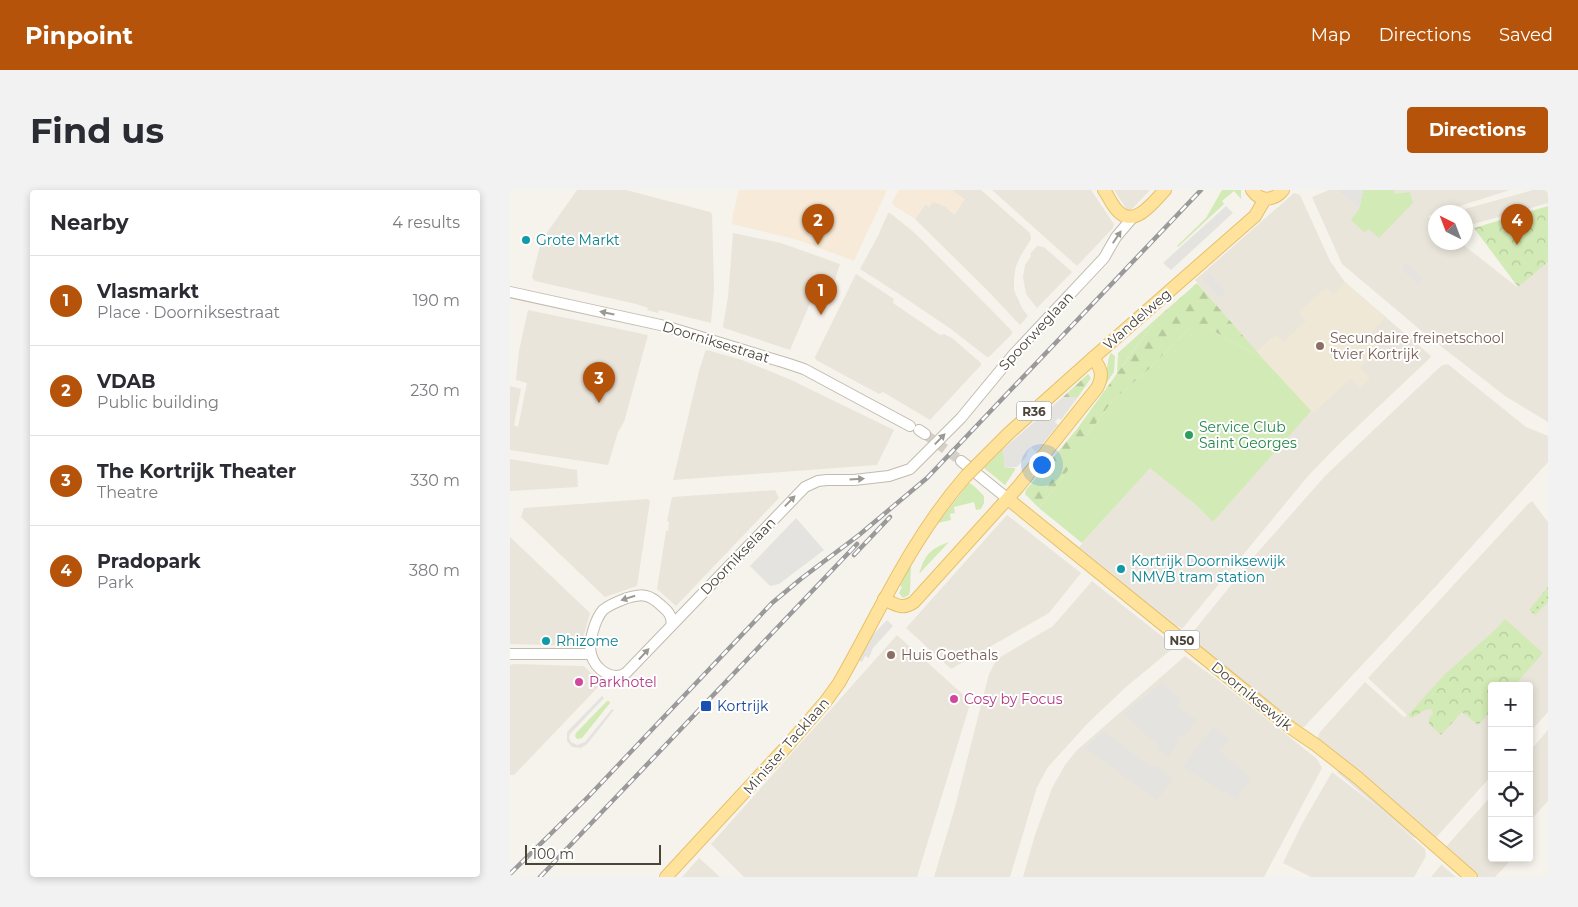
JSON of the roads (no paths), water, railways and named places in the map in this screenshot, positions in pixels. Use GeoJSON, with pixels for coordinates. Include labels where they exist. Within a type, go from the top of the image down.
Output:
{"type":"FeatureCollection","features":[{"type":"Feature","properties":{"kind":"main road"},"geometry":{"type":"LineString","coordinates":[[1104,190],[1120,214],[1133,217]]}},
{"type":"Feature","properties":{"kind":"main road","name":"Spoorweglaan"},"geometry":{"type":"LineString","coordinates":[[1133,217],[1142,213],[1165,190]]}},
{"type":"Feature","properties":{"kind":"main road","name":"R36"},"geometry":{"type":"LineString","coordinates":[[1258,195],[1275,197],[1283,190]]}},
{"type":"Feature","properties":{"kind":"main road","name":"Wandelweg"},"geometry":{"type":"LineString","coordinates":[[1008,499],[1097,388],[1101,372],[1100,367],[1093,358],[1258,212],[1258,195]]}},
{"type":"Feature","properties":{"kind":"main road","name":"Minister Tacklaan"},"geometry":{"type":"LineString","coordinates":[[666,877],[761,776],[826,701],[839,683],[916,542],[966,476],[1009,433],[1093,358]]}},
{"type":"Feature","properties":{"kind":"main road"},"geometry":{"type":"LineString","coordinates":[[884,599],[898,606],[912,604],[1008,499]]}},
{"type":"Feature","properties":{"kind":"main road","name":"Doorniksewijk"},"geometry":{"type":"LineString","coordinates":[[1008,499],[1291,728],[1352,774],[1471,877]]}},
{"type":"Feature","properties":{"kind":"street","name":"Spoorweglaan"},"geometry":{"type":"LineString","coordinates":[[804,487],[818,481],[876,478],[904,472],[915,464],[961,418],[1013,354],[1104,258],[1116,236],[1133,217]]}},
{"type":"Feature","properties":{"kind":"street","name":"Doorniksestraat"},"geometry":{"type":"LineString","coordinates":[[510,292],[651,322],[698,335],[804,370],[918,430]]}},
{"type":"Feature","properties":{"kind":"street"},"geometry":{"type":"LineString","coordinates":[[961,461],[1008,499]]}},
{"type":"Feature","properties":{"kind":"street","name":"Doornikselaan"},"geometry":{"type":"LineString","coordinates":[[671,626],[804,487]]}},
{"type":"Feature","properties":{"kind":"street"},"geometry":{"type":"LineString","coordinates":[[640,595],[650,597],[669,613],[672,620],[671,626],[628,671],[620,676],[613,677],[605,673],[595,663],[591,654],[590,645],[599,616],[607,607],[618,602],[640,595]]}},
{"type":"Feature","properties":{"kind":"street"},"geometry":{"type":"LineString","coordinates":[[510,654],[591,654]]}},
{"type":"Feature","properties":{"kind":"tunnel"},"geometry":{"type":"LineString","coordinates":[[925,434],[961,461]]}},
{"type":"Feature","properties":{"kind":"railway"},"geometry":{"type":"LineString","coordinates":[[510,874],[588,797],[772,603],[859,535],[927,478],[1201,190]]}},
{"type":"Feature","properties":{"kind":"railway"},"geometry":{"type":"LineString","coordinates":[[854,555],[890,517]]}},
{"type":"Feature","properties":{"kind":"railway"},"geometry":{"type":"LineString","coordinates":[[540,877],[857,544]]}},
{"type":"Feature","properties":{"kind":"place","name":"Grote Markt"},"geometry":{"type":"Point","coordinates":[526,240]}},
{"type":"Feature","properties":{"kind":"place","name":"VDAB"},"geometry":{"type":"Point","coordinates":[818,245]}},
{"type":"Feature","properties":{"kind":"place","name":"Pradopark"},"geometry":{"type":"Point","coordinates":[1517,245]}},
{"type":"Feature","properties":{"kind":"place","name":"Vlasmarkt"},"geometry":{"type":"Point","coordinates":[821,315]}},
{"type":"Feature","properties":{"kind":"place","name":"Secundaire freinetschool 'tvier Kortrijk"},"geometry":{"type":"Point","coordinates":[1320,346]}},
{"type":"Feature","properties":{"kind":"place","name":"The Kortrijk Theater"},"geometry":{"type":"Point","coordinates":[599,403]}},
{"type":"Feature","properties":{"kind":"place","name":"Service Club Saint Georges"},"geometry":{"type":"Point","coordinates":[1189,435]}},
{"type":"Feature","properties":{"kind":"place","name":"Kortrijk Doorniksewijk NMVB tram station"},"geometry":{"type":"Point","coordinates":[1121,569]}},
{"type":"Feature","properties":{"kind":"place","name":"Rhizome"},"geometry":{"type":"Point","coordinates":[546,641]}},
{"type":"Feature","properties":{"kind":"place","name":"Huis Goethals"},"geometry":{"type":"Point","coordinates":[891,655]}},
{"type":"Feature","properties":{"kind":"place","name":"Parkhotel"},"geometry":{"type":"Point","coordinates":[579,682]}},
{"type":"Feature","properties":{"kind":"place","name":"Cosy by Focus"},"geometry":{"type":"Point","coordinates":[954,699]}},
{"type":"Feature","properties":{"kind":"place","name":"Kortrijk"},"geometry":{"type":"Point","coordinates":[706,706]}}]}
